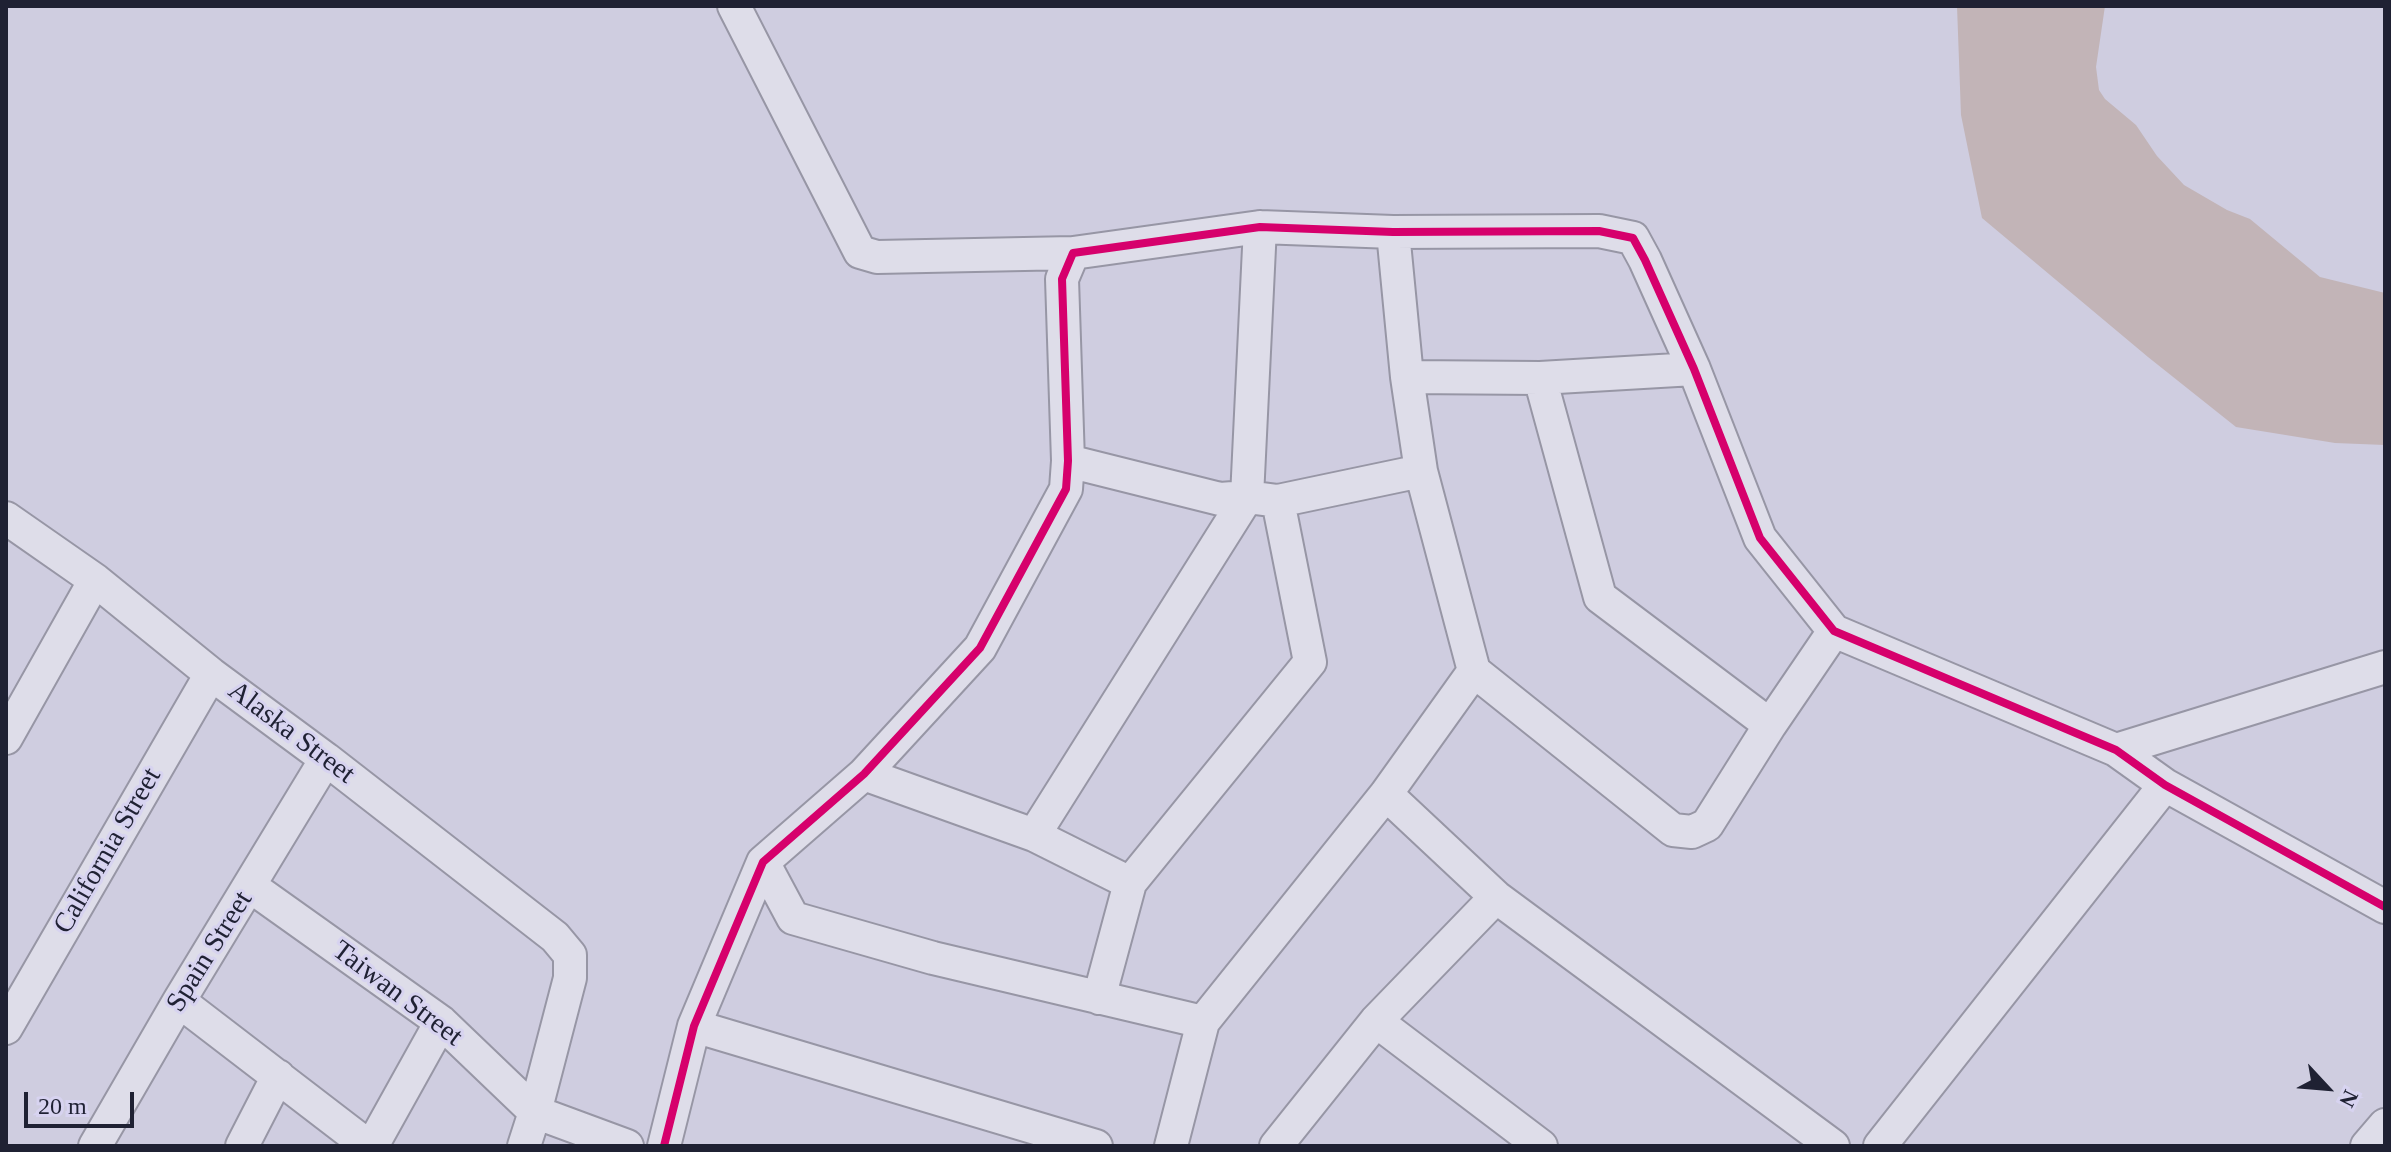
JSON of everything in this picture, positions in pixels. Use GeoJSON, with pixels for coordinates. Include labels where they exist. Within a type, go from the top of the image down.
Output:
{"type":"FeatureCollection","features":[{"type":"Feature","properties":{"kind":"street"},"geometry":{"type":"LineString","coordinates":[[734,6],[850,237],[860,252],[877,257],[1073,253],[1260,227],[1393,232],[1599,231],[1633,238],[1694,369],[1760,538],[1834,631],[2116,750],[2165,785],[2385,907]]}},
{"type":"Feature","properties":{"kind":"street"},"geometry":{"type":"LineString","coordinates":[[1099,998],[1130,883],[1310,662],[1262,499],[1260,227]]}},
{"type":"Feature","properties":{"kind":"street"},"geometry":{"type":"LineString","coordinates":[[1393,232],[1407,377],[1421,471],[1474,671],[1673,830],[1692,832],[1707,825],[1834,631]]}},
{"type":"Feature","properties":{"kind":"street"},"geometry":{"type":"LineString","coordinates":[[664,1146],[694,1026],[763,862],[864,774],[980,648],[1066,489],[1068,461],[1062,279],[1073,253]]}},
{"type":"Feature","properties":{"kind":"street"},"geometry":{"type":"LineString","coordinates":[[1407,377],[1540,378],[1694,369]]}},
{"type":"Feature","properties":{"kind":"street"},"geometry":{"type":"LineString","coordinates":[[1540,378],[1600,597],[1770,725]]}},
{"type":"Feature","properties":{"kind":"street"},"geometry":{"type":"LineString","coordinates":[[1068,461],[1220,499],[1262,499],[1421,471]]}},
{"type":"Feature","properties":{"kind":"street"},"geometry":{"type":"LineString","coordinates":[[1034,835],[1262,499]]}},
{"type":"Feature","properties":{"kind":"street","name":"Alaska Street"},"geometry":{"type":"LineString","coordinates":[[6,518],[95,580],[211,674],[555,937],[570,955],[570,978],[535,1112]]}},
{"type":"Feature","properties":{"kind":"street"},"geometry":{"type":"LineString","coordinates":[[6,738],[95,580]]}},
{"type":"Feature","properties":{"kind":"street"},"geometry":{"type":"LineString","coordinates":[[2116,750],[2385,667]]}},
{"type":"Feature","properties":{"kind":"street"},"geometry":{"type":"LineString","coordinates":[[1171,1146],[1203,1022],[1386,794],[1474,671]]}},
{"type":"Feature","properties":{"kind":"street","name":"California Street"},"geometry":{"type":"LineString","coordinates":[[6,1028],[211,674]]}},
{"type":"Feature","properties":{"kind":"street","name":"Spain Street"},"geometry":{"type":"LineString","coordinates":[[95,1146],[326,759]]}},
{"type":"Feature","properties":{"kind":"street"},"geometry":{"type":"LineString","coordinates":[[864,774],[1034,835],[1130,883]]}},
{"type":"Feature","properties":{"kind":"street"},"geometry":{"type":"LineString","coordinates":[[1880,1146],[2165,785]]}},
{"type":"Feature","properties":{"kind":"street"},"geometry":{"type":"LineString","coordinates":[[1386,794],[1496,897],[1833,1146]]}},
{"type":"Feature","properties":{"kind":"street"},"geometry":{"type":"LineString","coordinates":[[763,862],[793,918],[933,958],[1203,1022]]}},
{"type":"Feature","properties":{"kind":"street","name":"Taiwan Street"},"geometry":{"type":"LineString","coordinates":[[250,886],[441,1022],[535,1112]]}},
{"type":"Feature","properties":{"kind":"street"},"geometry":{"type":"LineString","coordinates":[[1276,1146],[1376,1021],[1496,897]]}},
{"type":"Feature","properties":{"kind":"street"},"geometry":{"type":"LineString","coordinates":[[179,1001],[370,1146],[441,1022]]}},
{"type":"Feature","properties":{"kind":"street"},"geometry":{"type":"LineString","coordinates":[[1376,1021],[1541,1146]]}},
{"type":"Feature","properties":{"kind":"street"},"geometry":{"type":"LineString","coordinates":[[694,1026],[1096,1146]]}},
{"type":"Feature","properties":{"kind":"street"},"geometry":{"type":"LineString","coordinates":[[242,1146],[278,1076]]}},
{"type":"Feature","properties":{"kind":"street"},"geometry":{"type":"LineString","coordinates":[[524,1146],[535,1112],[627,1146]]}},
{"type":"Feature","properties":{"kind":"street"},"geometry":{"type":"LineString","coordinates":[[2367,1146],[2385,1125]]}},
{"type":"Feature","properties":{"kind":"shaded area"},"geometry":{"type":"Polygon","coordinates":[[[1957,6],[2105,6],[2096,67],[2099,90],[2105,99],[2136,125],[2157,156],[2184,185],[2227,210],[2250,219],[2320,277],[2385,293],[2385,445],[2335,443],[2236,427],[1982,218],[1961,115],[1957,6]]]}},
{"type":"Feature","properties":{"kind":"cycle path"},"geometry":{"type":"LineString","coordinates":[[664,1146],[694,1026],[763,862],[864,774],[980,648],[1066,489],[1068,461],[1062,279],[1073,253],[1260,227],[1393,232],[1599,231],[1633,238],[1694,369],[1760,538],[1834,631],[2116,750],[2165,785],[2385,907]]}}]}
